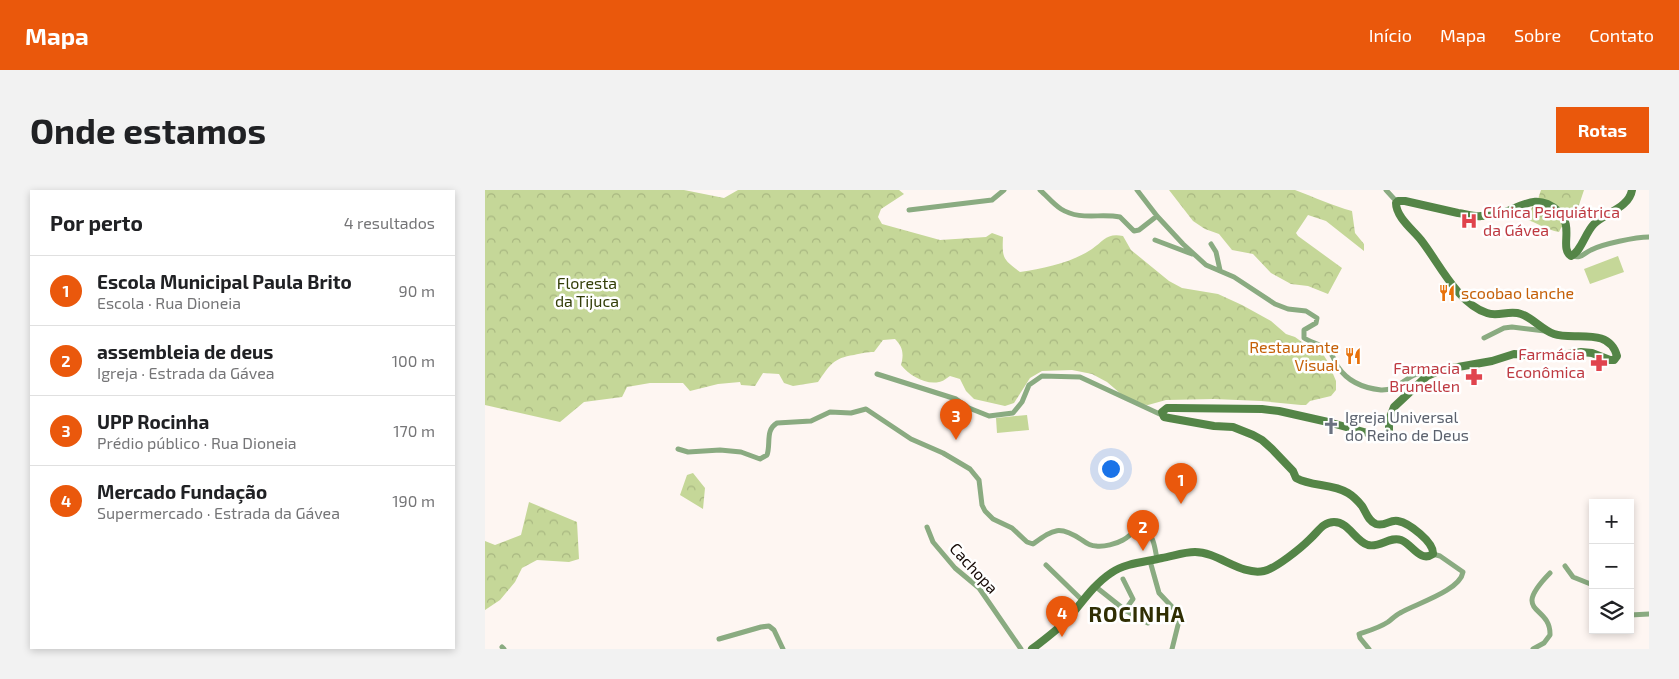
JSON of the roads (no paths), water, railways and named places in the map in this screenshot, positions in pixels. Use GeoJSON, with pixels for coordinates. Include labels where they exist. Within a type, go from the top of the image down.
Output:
{"type":"FeatureCollection","features":[{"type":"Feature","properties":{"kind":"street"},"geometry":{"type":"LineString","coordinates":[[909,210],[992,200],[1004,190]]}},
{"type":"Feature","properties":{"kind":"street"},"geometry":{"type":"LineString","coordinates":[[1040,190],[1060,208],[1070,214],[1120,217],[1134,232],[1157,216]]}},
{"type":"Feature","properties":{"kind":"street"},"geometry":{"type":"LineString","coordinates":[[1137,190],[1157,216],[1206,265],[1234,277],[1275,304],[1288,309],[1306,311],[1313,314],[1317,318],[1316,323],[1304,330],[1303,338],[1319,343],[1330,352],[1337,366],[1354,383],[1388,390],[1400,385],[1415,374],[1422,373],[1427,376]]}},
{"type":"Feature","properties":{"kind":"street"},"geometry":{"type":"LineString","coordinates":[[1164,417],[1162,412],[1167,408],[1263,409],[1305,416],[1389,439],[1389,420],[1394,407],[1427,376],[1441,370],[1492,361],[1514,354],[1548,357],[1581,352],[1592,353],[1610,360],[1614,360],[1617,356],[1614,348],[1597,337],[1583,335],[1562,336],[1547,331],[1521,314],[1486,313],[1467,301],[1400,215],[1397,202],[1386,190]]}},
{"type":"Feature","properties":{"kind":"street"},"geometry":{"type":"LineString","coordinates":[[1573,256],[1588,230],[1600,219],[1609,215],[1626,202],[1632,190]]}},
{"type":"Feature","properties":{"kind":"street"},"geometry":{"type":"LineString","coordinates":[[1397,202],[1405,201],[1479,217],[1497,215],[1521,204],[1538,202],[1548,204],[1558,210],[1566,222],[1566,250],[1569,256],[1581,257],[1593,249],[1623,241],[1649,237]]}},
{"type":"Feature","properties":{"kind":"street"},"geometry":{"type":"LineString","coordinates":[[1155,240],[1193,254]]}},
{"type":"Feature","properties":{"kind":"street"},"geometry":{"type":"LineString","coordinates":[[1211,244],[1216,252],[1220,270]]}},
{"type":"Feature","properties":{"kind":"street"},"geometry":{"type":"LineString","coordinates":[[1484,338],[1503,328],[1518,327],[1533,331],[1547,331]]}},
{"type":"Feature","properties":{"kind":"street"},"geometry":{"type":"LineString","coordinates":[[877,374],[956,399],[969,408],[989,416],[1013,413],[1022,402],[1029,385],[1042,376],[1079,377],[1164,417],[1214,426],[1233,427],[1253,434],[1262,440],[1293,471],[1296,478],[1306,482],[1340,488],[1357,500],[1371,521],[1383,525],[1395,520],[1403,523],[1426,539],[1433,548],[1433,554]]}},
{"type":"Feature","properties":{"kind":"street"},"geometry":{"type":"LineString","coordinates":[[678,449],[687,452],[720,450],[741,452],[760,459],[767,456],[770,430],[777,423],[811,421],[831,412],[851,413],[866,409],[904,435],[943,453],[971,469],[979,480],[982,505],[985,511],[993,519],[1012,528],[1029,544],[1033,544],[1042,536],[1054,531],[1065,530],[1090,545],[1101,546],[1122,541],[1136,530],[1143,528],[1148,531],[1155,548],[1153,560],[1159,593],[1176,611],[1178,616],[1178,625],[1172,649]]}},
{"type":"Feature","properties":{"kind":"street"},"geometry":{"type":"LineString","coordinates":[[1032,649],[1066,620],[1101,580],[1116,570],[1136,563],[1188,552],[1200,552],[1248,570],[1264,571],[1278,564],[1311,539],[1322,527],[1333,522],[1343,524],[1369,545],[1398,540],[1406,543],[1423,556],[1427,557],[1433,554],[1440,556],[1463,572],[1460,579],[1451,587],[1400,613],[1386,623],[1359,634],[1369,649]]}},
{"type":"Feature","properties":{"kind":"street","name":"Cachopa"},"geometry":{"type":"LineString","coordinates":[[927,527],[935,545],[955,568],[979,588],[1021,649]]}},
{"type":"Feature","properties":{"kind":"street"},"geometry":{"type":"LineString","coordinates":[[1046,565],[1083,601]]}},
{"type":"Feature","properties":{"kind":"street"},"geometry":{"type":"LineString","coordinates":[[1565,566],[1573,577],[1589,583]]}},
{"type":"Feature","properties":{"kind":"street"},"geometry":{"type":"LineString","coordinates":[[1533,649],[1545,643],[1550,635],[1549,625],[1534,607],[1532,598],[1535,589],[1549,573]]}},
{"type":"Feature","properties":{"kind":"street"},"geometry":{"type":"LineString","coordinates":[[1123,579],[1133,599],[1124,612]]}},
{"type":"Feature","properties":{"kind":"street"},"geometry":{"type":"LineString","coordinates":[[1096,587],[1124,612],[1148,624]]}},
{"type":"Feature","properties":{"kind":"street"},"geometry":{"type":"LineString","coordinates":[[1634,615],[1649,614]]}},
{"type":"Feature","properties":{"kind":"street"},"geometry":{"type":"LineString","coordinates":[[719,639],[769,626],[775,630],[783,649]]}},
{"type":"Feature","properties":{"kind":"place","name":"Clínica Psiquiátrica da Gávea"},"geometry":{"type":"Point","coordinates":[1469,221]}},
{"type":"Feature","properties":{"kind":"place","name":"scoobao lanche"},"geometry":{"type":"Point","coordinates":[1447,293]}},
{"type":"Feature","properties":{"kind":"place","name":"Restaurante Visual"},"geometry":{"type":"Point","coordinates":[1353,356]}},
{"type":"Feature","properties":{"kind":"place","name":"Farmácia Econômica"},"geometry":{"type":"Point","coordinates":[1599,363]}},
{"type":"Feature","properties":{"kind":"place","name":"Farmacia Brunellen"},"geometry":{"type":"Point","coordinates":[1474,377]}},
{"type":"Feature","properties":{"kind":"place","name":"Igreja Universal do Reino de Deus"},"geometry":{"type":"Point","coordinates":[1331,426]}},
{"type":"Feature","properties":{"kind":"place","name":"UPP Rocinha"},"geometry":{"type":"Point","coordinates":[956,440]}},
{"type":"Feature","properties":{"kind":"place","name":"Escola Municipal Paula Brito"},"geometry":{"type":"Point","coordinates":[1181,504]}},
{"type":"Feature","properties":{"kind":"place","name":"assembleia de deus"},"geometry":{"type":"Point","coordinates":[1143,551]}},
{"type":"Feature","properties":{"kind":"place","name":"Mercado Fundação"},"geometry":{"type":"Point","coordinates":[1062,637]}},
{"type":"Feature","properties":{"kind":"district","name":"ROCINHA"},"geometry":{"type":"Point","coordinates":[1137,615]}},
{"type":"Feature","properties":{"kind":"park label","name":"Floresta da Tijuca"},"geometry":{"type":"Point","coordinates":[587,292]}}]}
